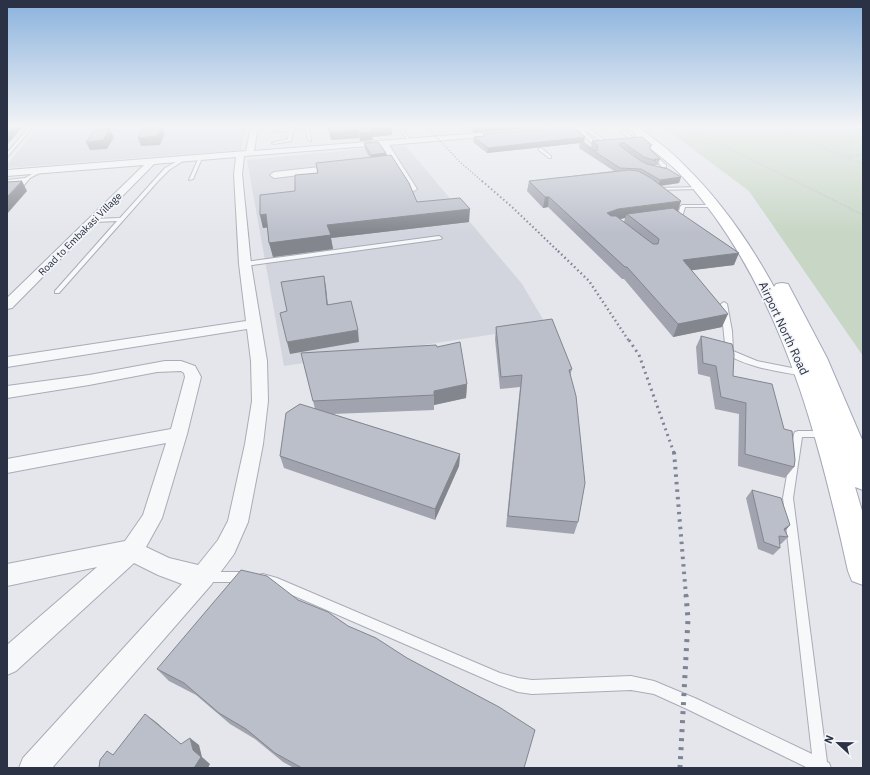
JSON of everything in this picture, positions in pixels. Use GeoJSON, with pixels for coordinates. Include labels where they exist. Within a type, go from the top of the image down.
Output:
{"type":"FeatureCollection","features":[{"type":"Feature","properties":{"kind":"main road","name":"Airport North Road"},"geometry":{"type":"LineString","coordinates":[[673,162],[714,206],[739,241],[759,275],[794,345],[817,403],[840,478],[863,571]]}},
{"type":"Feature","properties":{"kind":"main road","name":"Airport North Road"},"geometry":{"type":"LineString","coordinates":[[688,162],[718,193],[751,237],[781,288],[822,369],[855,452],[863,479]]}},
{"type":"Feature","properties":{"kind":"street"},"geometry":{"type":"LineString","coordinates":[[7,173],[138,162]]}},
{"type":"Feature","properties":{"kind":"street","name":"Road to Embakasi Village"},"geometry":{"type":"LineString","coordinates":[[7,305],[151,162]]}},
{"type":"Feature","properties":{"kind":"street"},"geometry":{"type":"LineString","coordinates":[[33,768],[203,577],[226,547],[238,522],[260,401],[259,361],[245,264],[238,174],[242,162]]}},
{"type":"Feature","properties":{"kind":"street"},"geometry":{"type":"LineString","coordinates":[[392,162],[412,189]]}},
{"type":"Feature","properties":{"kind":"street"},"geometry":{"type":"LineString","coordinates":[[274,175],[350,167]]}},
{"type":"Feature","properties":{"kind":"street"},"geometry":{"type":"LineString","coordinates":[[7,362],[253,324]]}},
{"type":"Feature","properties":{"kind":"street"},"geometry":{"type":"LineString","coordinates":[[7,392],[71,383],[144,369],[182,366],[188,368],[192,372],[193,377],[178,434],[152,518],[132,550],[7,662]]}},
{"type":"Feature","properties":{"kind":"street"},"geometry":{"type":"LineString","coordinates":[[7,466],[178,434]]}},
{"type":"Feature","properties":{"kind":"street"},"geometry":{"type":"LineString","coordinates":[[7,575],[132,550],[161,567],[179,574],[203,577]]}},
{"type":"Feature","properties":{"kind":"lane"},"geometry":{"type":"LineString","coordinates":[[57,292],[166,169],[178,162]]}},
{"type":"Feature","properties":{"kind":"lane"},"geometry":{"type":"LineString","coordinates":[[191,179],[198,162]]}},
{"type":"Feature","properties":{"kind":"lane"},"geometry":{"type":"LineString","coordinates":[[658,162],[666,171]]}},
{"type":"Feature","properties":{"kind":"lane"},"geometry":{"type":"LineString","coordinates":[[7,188],[19,186],[25,179],[42,170]]}},
{"type":"Feature","properties":{"kind":"lane"},"geometry":{"type":"LineString","coordinates":[[7,181],[25,179]]}},
{"type":"Feature","properties":{"kind":"lane"},"geometry":{"type":"LineString","coordinates":[[650,186],[654,189],[665,190],[689,180]]}},
{"type":"Feature","properties":{"kind":"lane"},"geometry":{"type":"LineString","coordinates":[[662,217],[681,213],[682,207],[684,206],[714,206]]}},
{"type":"Feature","properties":{"kind":"lane"},"geometry":{"type":"LineString","coordinates":[[94,220],[122,219]]}},
{"type":"Feature","properties":{"kind":"lane"},"geometry":{"type":"LineString","coordinates":[[245,264],[439,238]]}},
{"type":"Feature","properties":{"kind":"lane"},"geometry":{"type":"LineString","coordinates":[[724,304],[729,352],[736,357],[747,361],[804,373]]}},
{"type":"Feature","properties":{"kind":"lane"},"geometry":{"type":"LineString","coordinates":[[822,767],[788,498],[798,434],[826,434]]}},
{"type":"Feature","properties":{"kind":"lane"},"geometry":{"type":"LineString","coordinates":[[203,577],[254,577],[278,583],[518,686],[532,687],[631,683],[654,688],[692,704],[822,767]]}},
{"type":"Feature","properties":{"kind":"path"},"geometry":{"type":"LineString","coordinates":[[757,162],[863,215]]}},
{"type":"Feature","properties":{"kind":"shaded area"},"geometry":{"type":"Polygon","coordinates":[[[9,162],[83,162],[7,168],[9,162]]]}},
{"type":"Feature","properties":{"kind":"shaded area"},"geometry":{"type":"Polygon","coordinates":[[[247,162],[419,162],[522,284],[547,326],[284,366],[247,162]]]}},
{"type":"Feature","properties":{"kind":"green space"},"geometry":{"type":"Polygon","coordinates":[[[710,162],[863,162],[863,356],[749,191],[710,162]]]}},
{"type":"Feature","properties":{"kind":"building"},"geometry":{"type":"Polygon","coordinates":[[[396,162],[409,183],[417,202],[460,198],[470,209],[327,225],[331,235],[269,243],[266,214],[260,215],[260,195],[295,191],[295,175],[318,173],[316,163],[396,162]]]}},
{"type":"Feature","properties":{"kind":"building"},"geometry":{"type":"Polygon","coordinates":[[[611,162],[643,162],[668,169],[681,177],[660,180],[641,169],[620,168],[611,162]]]}},
{"type":"Feature","properties":{"kind":"building"},"geometry":{"type":"Polygon","coordinates":[[[629,170],[638,171],[651,178],[681,201],[618,209],[607,213],[611,216],[616,216],[653,244],[658,244],[659,239],[627,214],[673,208],[739,253],[683,260],[728,314],[678,324],[627,267],[625,267],[549,197],[545,197],[529,181],[629,170]]]}},
{"type":"Feature","properties":{"kind":"building"},"geometry":{"type":"Polygon","coordinates":[[[22,181],[7,197],[7,182],[22,181]]]}},
{"type":"Feature","properties":{"kind":"building"},"geometry":{"type":"Polygon","coordinates":[[[324,276],[327,305],[351,301],[358,330],[287,342],[280,313],[287,311],[281,282],[324,276]]]}},
{"type":"Feature","properties":{"kind":"building"},"geometry":{"type":"Polygon","coordinates":[[[552,319],[572,369],[569,370],[576,396],[585,483],[578,522],[508,516],[522,375],[501,377],[496,327],[552,319]]]}},
{"type":"Feature","properties":{"kind":"building"},"geometry":{"type":"Polygon","coordinates":[[[701,336],[732,344],[734,354],[733,376],[772,384],[784,429],[792,431],[795,460],[794,467],[745,454],[746,403],[721,397],[716,366],[703,363],[701,336]]]}},
{"type":"Feature","properties":{"kind":"building"},"geometry":{"type":"Polygon","coordinates":[[[460,342],[467,384],[434,391],[434,395],[313,401],[301,353],[436,345],[437,347],[460,342]]]}},
{"type":"Feature","properties":{"kind":"building"},"geometry":{"type":"Polygon","coordinates":[[[300,404],[460,454],[435,509],[280,456],[286,413],[300,404]]]}},
{"type":"Feature","properties":{"kind":"building"},"geometry":{"type":"Polygon","coordinates":[[[752,490],[781,498],[790,525],[784,529],[788,537],[779,536],[780,548],[764,542],[752,490]]]}},
{"type":"Feature","properties":{"kind":"building"},"geometry":{"type":"Polygon","coordinates":[[[241,570],[267,576],[298,600],[328,612],[348,626],[376,638],[407,658],[499,707],[535,730],[524,768],[302,768],[275,753],[246,729],[219,713],[184,683],[157,669],[241,570]]]}},
{"type":"Feature","properties":{"kind":"building"},"geometry":{"type":"Polygon","coordinates":[[[145,714],[181,744],[190,738],[193,750],[201,757],[194,768],[99,768],[100,760],[107,751],[113,755],[145,714]]]}},
{"type":"Feature","properties":{"kind":"railway"},"geometry":{"type":"LineString","coordinates":[[460,162],[483,182]]}},
{"type":"Feature","properties":{"kind":"railway"},"geometry":{"type":"LineString","coordinates":[[482,181],[511,206],[559,252]]}},
{"type":"Feature","properties":{"kind":"railway"},"geometry":{"type":"LineString","coordinates":[[558,251],[589,281],[629,341]]}},
{"type":"Feature","properties":{"kind":"railway"},"geometry":{"type":"LineString","coordinates":[[629,340],[639,355],[674,453]]}},
{"type":"Feature","properties":{"kind":"railway"},"geometry":{"type":"LineString","coordinates":[[674,452],[686,596]]}},
{"type":"Feature","properties":{"kind":"railway"},"geometry":{"type":"LineString","coordinates":[[680,768],[688,619],[686,595]]}}]}
